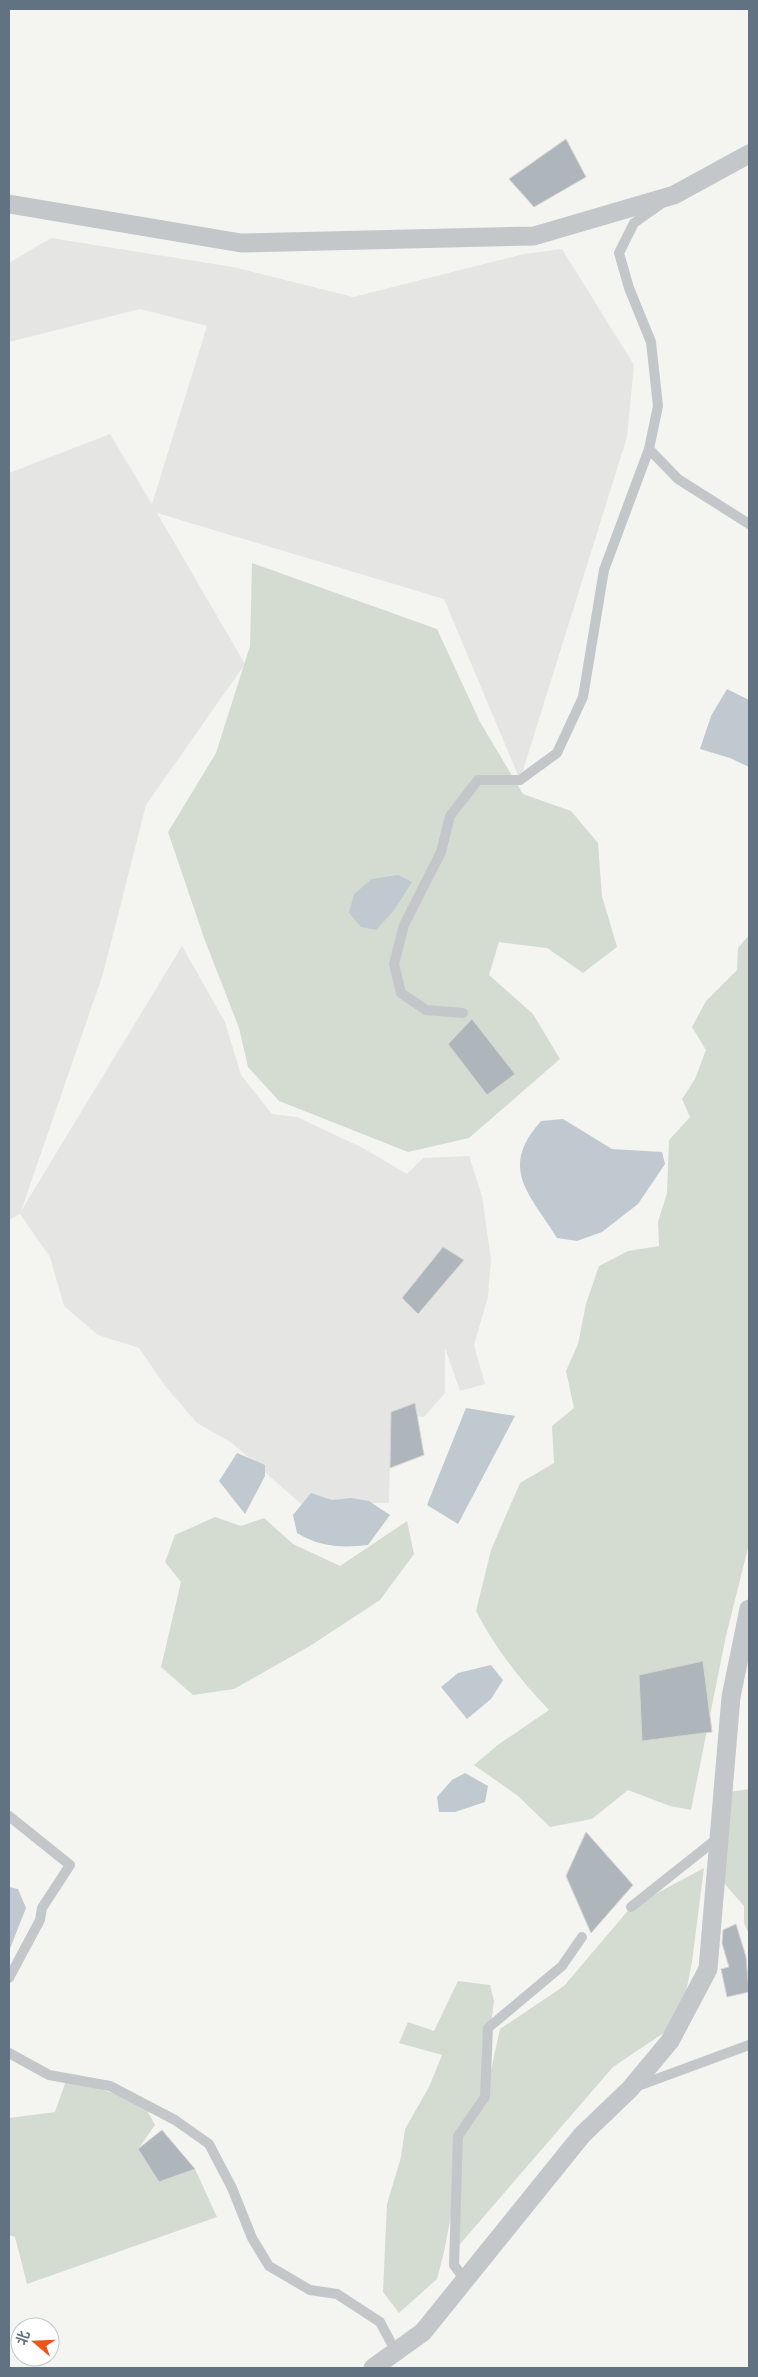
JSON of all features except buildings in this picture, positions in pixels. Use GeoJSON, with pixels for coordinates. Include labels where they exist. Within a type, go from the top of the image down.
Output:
{"type":"FeatureCollection","features":[{"type":"Feature","properties":{"kind":"street"},"geometry":{"type":"LineString","coordinates":[[9,204],[241,243],[534,236],[674,195],[749,154]]}},
{"type":"Feature","properties":{"kind":"street"},"geometry":{"type":"LineString","coordinates":[[373,2368],[423,2332],[582,2134],[630,2089],[670,2041],[708,1969],[731,1697],[743,1664],[749,1609]]}},
{"type":"Feature","properties":{"kind":"lane"},"geometry":{"type":"LineString","coordinates":[[463,1013],[426,1010],[401,993],[394,964],[404,925],[441,852],[450,816],[478,780],[520,780],[557,753],[583,697],[604,570],[649,449],[658,406],[651,342],[629,288],[619,254],[634,223],[674,195]]}},
{"type":"Feature","properties":{"kind":"lane"},"geometry":{"type":"LineString","coordinates":[[649,449],[678,479],[749,524]]}},
{"type":"Feature","properties":{"kind":"lane"},"geometry":{"type":"LineString","coordinates":[[9,1816],[70,1865],[42,1908],[40,1920],[9,1978]]}},
{"type":"Feature","properties":{"kind":"lane"},"geometry":{"type":"LineString","coordinates":[[631,1907],[720,1836]]}},
{"type":"Feature","properties":{"kind":"lane"},"geometry":{"type":"LineString","coordinates":[[465,2280],[454,2265],[458,2136],[485,2097],[488,2028],[562,1966],[582,1937]]}},
{"type":"Feature","properties":{"kind":"lane"},"geometry":{"type":"LineString","coordinates":[[630,2089],[749,2045]]}},
{"type":"Feature","properties":{"kind":"lane"},"geometry":{"type":"LineString","coordinates":[[9,2053],[49,2075],[110,2086],[176,2120],[209,2144],[232,2188],[252,2238],[269,2266],[310,2290],[336,2294],[380,2322],[396,2352]]}},
{"type":"Feature","properties":{"kind":"shaded area"},"geometry":{"type":"Polygon","coordinates":[[[51,238],[233,267],[353,297],[524,254],[562,249],[634,365],[627,437],[520,780],[444,599],[157,513],[245,664],[146,805],[103,974],[21,1211],[182,946],[225,1022],[241,1075],[272,1114],[297,1117],[363,1148],[407,1174],[423,1158],[469,1156],[482,1196],[491,1260],[488,1297],[474,1345],[485,1384],[460,1391],[445,1348],[445,1393],[424,1417],[391,1412],[389,1503],[301,1504],[232,1443],[197,1423],[166,1387],[139,1348],[98,1335],[64,1306],[50,1257],[20,1214],[9,1220],[9,473],[110,434],[152,504],[207,326],[140,309],[9,342],[9,263],[51,238]]]}},
{"type":"Feature","properties":{"kind":"shaded area"},"geometry":{"type":"Polygon","coordinates":[[[252,563],[437,629],[480,722],[523,794],[571,811],[598,843],[602,896],[617,947],[583,973],[547,948],[499,942],[489,975],[533,1014],[560,1059],[469,1138],[408,1152],[279,1101],[248,1067],[239,1028],[204,938],[168,832],[216,753],[250,646],[252,563]]]}},
{"type":"Feature","properties":{"kind":"shaded area"},"geometry":{"type":"Polygon","coordinates":[[[727,689],[749,700],[749,767],[730,758],[700,749],[711,716],[727,689]]]}},
{"type":"Feature","properties":{"kind":"shaded area"},"geometry":{"type":"Polygon","coordinates":[[[398,875],[412,882],[395,909],[376,930],[361,927],[349,913],[354,894],[372,879],[398,875]]]}},
{"type":"Feature","properties":{"kind":"shaded area"},"geometry":{"type":"Polygon","coordinates":[[[749,935],[749,1544],[726,1636],[691,1810],[670,1806],[628,1790],[592,1819],[550,1827],[518,1796],[474,1765],[499,1744],[549,1710],[509,1663],[491,1638],[476,1611],[491,1550],[520,1483],[554,1463],[552,1426],[574,1408],[566,1371],[578,1344],[586,1304],[599,1266],[628,1251],[659,1246],[658,1222],[667,1193],[669,1140],[690,1117],[682,1099],[695,1079],[706,1050],[692,1027],[706,1001],[737,970],[738,948],[749,935]]]}},
{"type":"Feature","properties":{"kind":"shaded area"},"geometry":{"type":"Polygon","coordinates":[[[563,1119],[612,1149],[662,1152],[665,1164],[638,1204],[602,1232],[577,1241],[557,1238],[529,1194],[520,1168],[522,1153],[528,1138],[541,1121],[563,1119]]]}},
{"type":"Feature","properties":{"kind":"shaded area"},"geometry":{"type":"Polygon","coordinates":[[[466,1408],[515,1416],[458,1524],[427,1505],[466,1408]]]}},
{"type":"Feature","properties":{"kind":"shaded area"},"geometry":{"type":"Polygon","coordinates":[[[237,1453],[265,1465],[265,1476],[245,1514],[219,1481],[237,1453]]]}},
{"type":"Feature","properties":{"kind":"shaded area"},"geometry":{"type":"Polygon","coordinates":[[[311,1493],[332,1500],[351,1498],[369,1501],[390,1515],[368,1545],[340,1546],[323,1544],[297,1533],[293,1515],[311,1493]]]}},
{"type":"Feature","properties":{"kind":"shaded area"},"geometry":{"type":"Polygon","coordinates":[[[215,1517],[241,1526],[264,1518],[293,1544],[340,1566],[407,1521],[414,1554],[380,1600],[310,1646],[234,1689],[193,1695],[161,1667],[181,1582],[165,1562],[175,1535],[215,1517]]]}},
{"type":"Feature","properties":{"kind":"shaded area"},"geometry":{"type":"Polygon","coordinates":[[[491,1665],[503,1680],[491,1699],[467,1719],[441,1687],[458,1673],[491,1665]]]}},
{"type":"Feature","properties":{"kind":"shaded area"},"geometry":{"type":"Polygon","coordinates":[[[465,1773],[488,1786],[485,1802],[455,1812],[439,1812],[437,1797],[452,1780],[465,1773]]]}},
{"type":"Feature","properties":{"kind":"shaded area"},"geometry":{"type":"Polygon","coordinates":[[[749,1789],[749,1934],[744,1923],[744,1906],[723,1882],[723,1793],[749,1789]]]}},
{"type":"Feature","properties":{"kind":"shaded area"},"geometry":{"type":"Polygon","coordinates":[[[704,1868],[692,1962],[680,2022],[613,2067],[455,2250],[456,2190],[437,2279],[399,2313],[383,2292],[387,2204],[401,2157],[405,2129],[429,2087],[442,2055],[399,2043],[408,2022],[434,2031],[458,1981],[490,1985],[494,2001],[486,2065],[486,2093],[500,2029],[564,1986],[631,1907],[704,1868]]]}},
{"type":"Feature","properties":{"kind":"shaded area"},"geometry":{"type":"Polygon","coordinates":[[[9,1887],[18,1889],[26,1908],[9,1951],[9,1887]]]}},
{"type":"Feature","properties":{"kind":"shaded area"},"geometry":{"type":"Polygon","coordinates":[[[67,2078],[143,2103],[155,2125],[138,2149],[159,2182],[195,2169],[217,2217],[27,2284],[15,2237],[9,2235],[9,2118],[55,2112],[67,2078]]]}}]}
